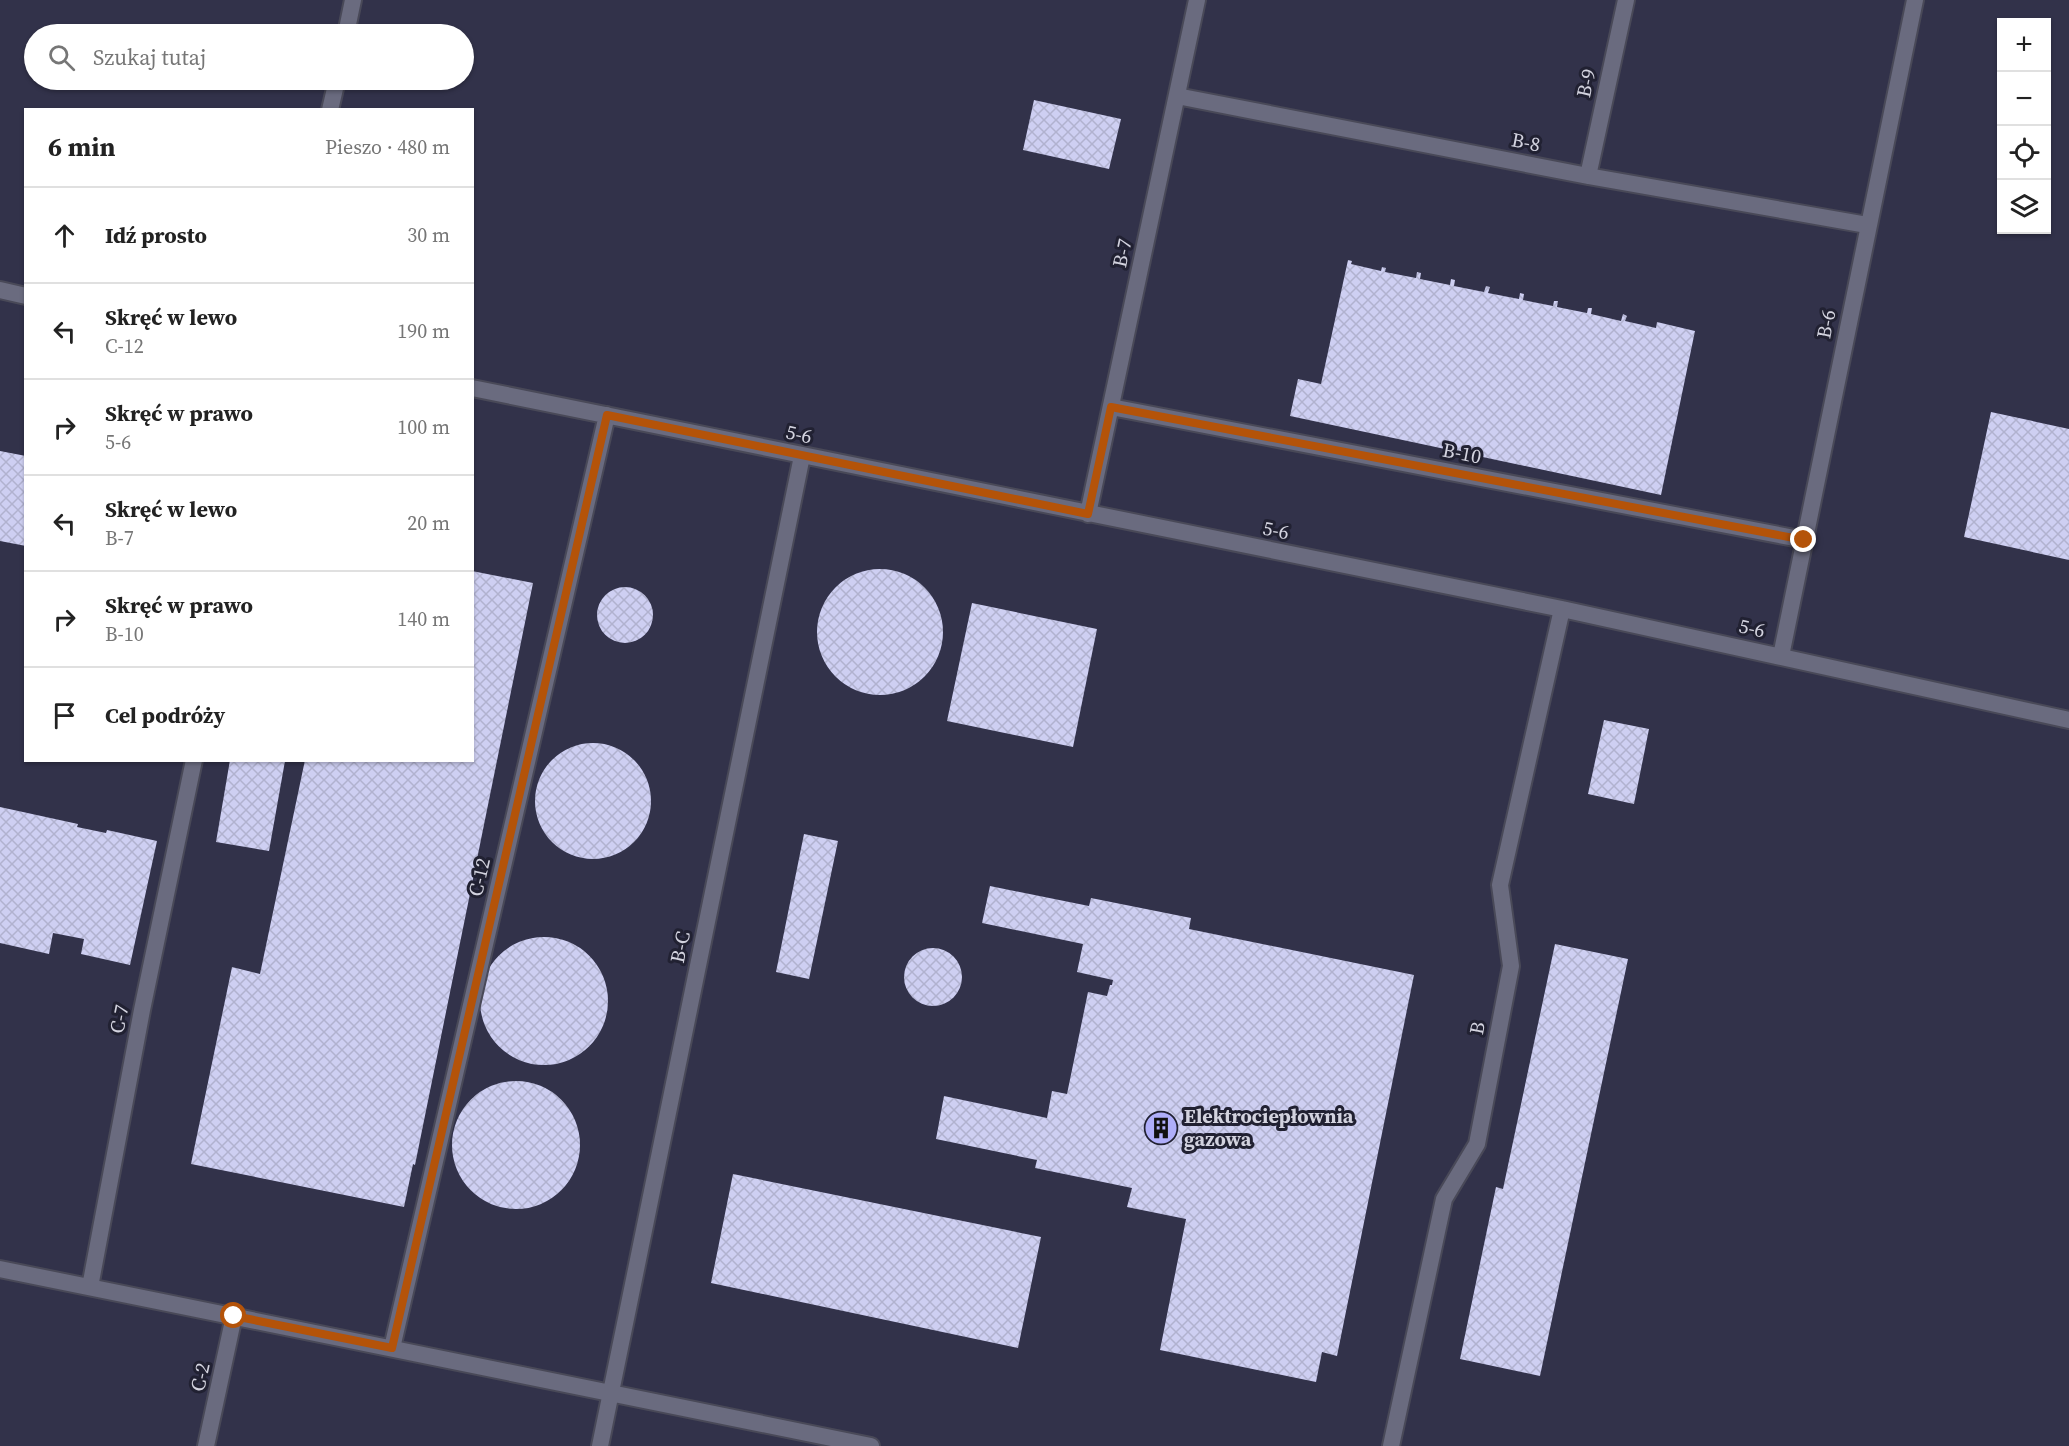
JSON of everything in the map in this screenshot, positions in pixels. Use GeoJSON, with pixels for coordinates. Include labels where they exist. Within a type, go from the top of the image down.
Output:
{"type":"FeatureCollection","features":[{"type":"Feature","properties":{"kind":"lane"},"geometry":{"type":"LineString","coordinates":[[348,24],[353,0]]}},
{"type":"Feature","properties":{"kind":"lane","name":"B-7"},"geometry":{"type":"LineString","coordinates":[[1088,514],[1197,0]]}},
{"type":"Feature","properties":{"kind":"lane","name":"B-9"},"geometry":{"type":"LineString","coordinates":[[1588,176],[1626,0]]}},
{"type":"Feature","properties":{"kind":"lane","name":"B-6"},"geometry":{"type":"LineString","coordinates":[[1781,656],[1867,225],[1915,0]]}},
{"type":"Feature","properties":{"kind":"lane"},"geometry":{"type":"LineString","coordinates":[[330,108],[335,90]]}},
{"type":"Feature","properties":{"kind":"lane","name":"B-8"},"geometry":{"type":"LineString","coordinates":[[1177,96],[1588,176],[1867,225]]}},
{"type":"Feature","properties":{"kind":"lane"},"geometry":{"type":"LineString","coordinates":[[0,290],[24,296]]}},
{"type":"Feature","properties":{"kind":"lane","name":"5-6"},"geometry":{"type":"LineString","coordinates":[[474,388],[1562,609],[2069,720]]}},
{"type":"Feature","properties":{"kind":"lane","name":"B-10"},"geometry":{"type":"LineString","coordinates":[[1111,407],[1804,540]]}},
{"type":"Feature","properties":{"kind":"lane","name":"C-12"},"geometry":{"type":"LineString","coordinates":[[392,1348],[607,415]]}},
{"type":"Feature","properties":{"kind":"lane","name":"B-C"},"geometry":{"type":"LineString","coordinates":[[600,1446],[802,456]]}},
{"type":"Feature","properties":{"kind":"lane","name":"B"},"geometry":{"type":"LineString","coordinates":[[1391,1446],[1444,1198],[1477,1144],[1511,966],[1500,885],[1562,609]]}},
{"type":"Feature","properties":{"kind":"lane","name":"C-7"},"geometry":{"type":"LineString","coordinates":[[90,1287],[142,1010],[194,762]]}},
{"type":"Feature","properties":{"kind":"lane"},"geometry":{"type":"LineString","coordinates":[[0,1269],[871,1446]]}},
{"type":"Feature","properties":{"kind":"lane","name":"C-2"},"geometry":{"type":"LineString","coordinates":[[206,1446],[234,1316]]}},
{"type":"Feature","properties":{"kind":"shaded area"},"geometry":{"type":"Polygon","coordinates":[[[0,0],[2069,0],[2069,1446],[0,1446],[0,0]]]}},
{"type":"Feature","properties":{"kind":"building"},"geometry":{"type":"Polygon","coordinates":[[[1034,100],[1121,119],[1109,169],[1023,150],[1034,100]]]}},
{"type":"Feature","properties":{"kind":"building"},"geometry":{"type":"Polygon","coordinates":[[[1348,260],[1352,261],[1351,264],[1381,271],[1382,267],[1386,268],[1385,272],[1416,278],[1417,272],[1421,273],[1420,279],[1450,285],[1451,279],[1455,280],[1454,286],[1484,292],[1486,286],[1490,287],[1488,293],[1519,299],[1520,293],[1524,294],[1523,300],[1553,306],[1554,301],[1558,301],[1557,307],[1587,313],[1588,308],[1592,308],[1591,314],[1621,321],[1623,314],[1627,316],[1625,321],[1656,328],[1657,322],[1695,331],[1661,495],[1290,416],[1298,379],[1321,384],[1348,260]]]}},
{"type":"Feature","properties":{"kind":"building"},"geometry":{"type":"Polygon","coordinates":[[[1991,412],[2069,429],[2069,560],[1964,537],[1991,412]]]}},
{"type":"Feature","properties":{"kind":"building"},"geometry":{"type":"Polygon","coordinates":[[[0,451],[24,456],[24,546],[0,541],[0,451]]]}},
{"type":"Feature","properties":{"kind":"building"},"geometry":{"type":"Polygon","coordinates":[[[880,569],[904,574],[925,587],[938,608],[943,632],[938,656],[925,677],[904,690],[880,695],[856,690],[835,677],[822,656],[817,632],[822,608],[835,587],[856,574],[880,569]]]}},
{"type":"Feature","properties":{"kind":"building"},"geometry":{"type":"Polygon","coordinates":[[[474,571],[533,583],[415,1165],[413,1164],[404,1207],[191,1164],[232,967],[260,974],[305,762],[474,762],[474,571]]]}},
{"type":"Feature","properties":{"kind":"building"},"geometry":{"type":"Polygon","coordinates":[[[620,587],[630,587],[645,595],[651,604],[653,615],[651,626],[645,635],[630,643],[620,643],[609,638],[602,631],[597,620],[597,610],[602,599],[609,592],[620,587]]]}},
{"type":"Feature","properties":{"kind":"building"},"geometry":{"type":"Polygon","coordinates":[[[972,603],[1097,629],[1073,747],[947,721],[972,603]]]}},
{"type":"Feature","properties":{"kind":"building"},"geometry":{"type":"Polygon","coordinates":[[[1604,720],[1649,729],[1634,804],[1588,794],[1604,720]]]}},
{"type":"Feature","properties":{"kind":"building"},"geometry":{"type":"Polygon","coordinates":[[[593,743],[615,747],[634,760],[647,779],[651,801],[647,823],[634,842],[615,855],[593,859],[571,855],[552,842],[539,823],[535,801],[539,779],[552,760],[571,747],[593,743]]]}},
{"type":"Feature","properties":{"kind":"building"},"geometry":{"type":"Polygon","coordinates":[[[230,762],[285,762],[269,851],[216,842],[230,762]]]}},
{"type":"Feature","properties":{"kind":"building"},"geometry":{"type":"Polygon","coordinates":[[[0,807],[78,824],[77,827],[106,833],[107,830],[157,841],[130,965],[81,954],[84,939],[53,933],[49,954],[0,943],[0,807]]]}},
{"type":"Feature","properties":{"kind":"building"},"geometry":{"type":"Polygon","coordinates":[[[804,834],[838,841],[809,979],[776,972],[804,834]]]}},
{"type":"Feature","properties":{"kind":"building","name":"Elektrociepłownia gazowa"},"geometry":{"type":"Polygon","coordinates":[[[990,886],[1089,906],[1091,898],[1191,918],[1189,929],[1414,975],[1337,1356],[1322,1352],[1316,1382],[1160,1350],[1186,1219],[1127,1207],[1132,1188],[1035,1168],[1037,1160],[936,1139],[944,1096],[1047,1118],[1052,1091],[1067,1094],[1088,992],[1107,996],[1110,985],[1112,985],[1113,980],[1077,972],[1083,944],[982,923],[990,886]]]}},
{"type":"Feature","properties":{"kind":"building"},"geometry":{"type":"Polygon","coordinates":[[[544,937],[568,942],[589,956],[603,977],[608,1001],[603,1025],[589,1046],[568,1060],[544,1065],[520,1060],[499,1046],[485,1025],[480,1001],[485,977],[499,956],[520,942],[544,937]]]}},
{"type":"Feature","properties":{"kind":"building"},"geometry":{"type":"Polygon","coordinates":[[[1555,944],[1628,959],[1540,1376],[1460,1359],[1496,1187],[1503,1189],[1555,944]]]}},
{"type":"Feature","properties":{"kind":"building"},"geometry":{"type":"Polygon","coordinates":[[[933,948],[944,950],[957,961],[962,977],[960,988],[949,1001],[933,1006],[922,1004],[909,993],[904,977],[906,966],[917,953],[933,948]]]}},
{"type":"Feature","properties":{"kind":"building"},"geometry":{"type":"Polygon","coordinates":[[[516,1081],[540,1086],[561,1100],[575,1121],[580,1145],[575,1169],[561,1190],[540,1204],[516,1209],[492,1204],[471,1190],[457,1169],[452,1145],[457,1121],[471,1100],[492,1086],[516,1081]]]}},
{"type":"Feature","properties":{"kind":"building"},"geometry":{"type":"Polygon","coordinates":[[[733,1174],[1041,1237],[1018,1348],[711,1283],[733,1174]]]}},
{"type":"Feature","properties":{"kind":"place","name":"Elektrociepłownia gazowa"},"geometry":{"type":"Point","coordinates":[1161,1128]}},
{"type":"Feature","properties":{"kind":"route"},"geometry":{"type":"LineString","coordinates":[[234,1316],[392,1348],[607,415],[1088,514],[1111,407],[1804,540]]}}]}
